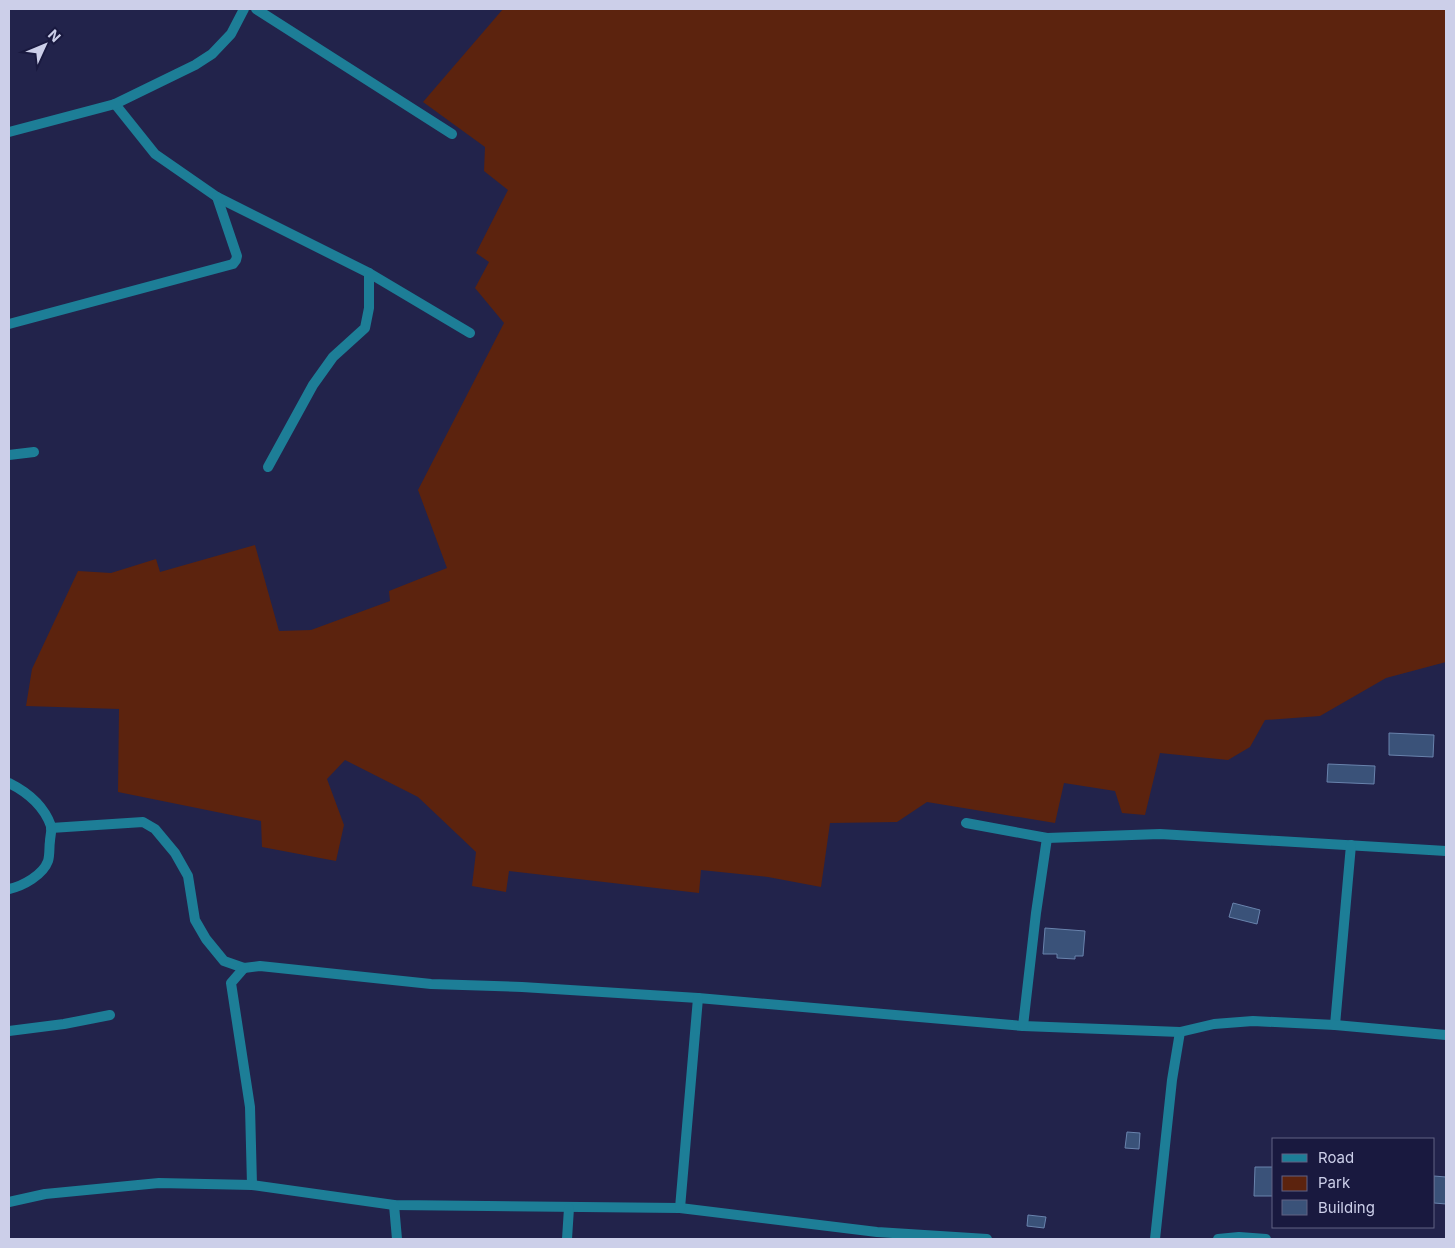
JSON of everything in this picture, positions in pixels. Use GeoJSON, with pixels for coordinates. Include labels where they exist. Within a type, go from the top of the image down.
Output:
{"type":"FeatureCollection","features":[{"type":"Feature","properties":{"kind":"street"},"geometry":{"type":"LineString","coordinates":[[9,132],[115,104],[195,65],[212,54],[231,34],[244,9]]}},
{"type":"Feature","properties":{"kind":"street"},"geometry":{"type":"LineString","coordinates":[[256,9],[452,134]]}},
{"type":"Feature","properties":{"kind":"street"},"geometry":{"type":"LineString","coordinates":[[115,104],[155,154],[217,197],[370,273],[470,333]]}},
{"type":"Feature","properties":{"kind":"street"},"geometry":{"type":"LineString","coordinates":[[9,324],[233,264],[237,256],[217,197]]}},
{"type":"Feature","properties":{"kind":"street"},"geometry":{"type":"LineString","coordinates":[[268,467],[313,385],[333,357],[365,328],[369,308],[370,273]]}},
{"type":"Feature","properties":{"kind":"street"},"geometry":{"type":"LineString","coordinates":[[9,455],[34,452]]}},
{"type":"Feature","properties":{"kind":"street"},"geometry":{"type":"LineString","coordinates":[[9,783],[23,790],[32,798],[43,811],[51,828],[48,861],[32,879],[18,887],[9,889]]}},
{"type":"Feature","properties":{"kind":"street"},"geometry":{"type":"LineString","coordinates":[[51,828],[143,822],[155,829],[176,853],[188,876],[195,920],[206,939],[224,961],[231,983],[250,1107],[252,1184]]}},
{"type":"Feature","properties":{"kind":"street"},"geometry":{"type":"LineString","coordinates":[[966,823],[1047,838],[1160,834],[1446,851]]}},
{"type":"Feature","properties":{"kind":"street"},"geometry":{"type":"LineString","coordinates":[[1023,1026],[1047,838]]}},
{"type":"Feature","properties":{"kind":"street"},"geometry":{"type":"LineString","coordinates":[[1335,1025],[1351,845]]}},
{"type":"Feature","properties":{"kind":"street"},"geometry":{"type":"LineString","coordinates":[[224,961],[244,968],[260,966],[431,984],[522,987],[698,998],[1023,1026],[1180,1032],[1214,1024],[1253,1021],[1335,1025],[1446,1035]]}},
{"type":"Feature","properties":{"kind":"street"},"geometry":{"type":"LineString","coordinates":[[231,983],[244,968]]}},
{"type":"Feature","properties":{"kind":"street"},"geometry":{"type":"LineString","coordinates":[[680,1208],[698,998]]}},
{"type":"Feature","properties":{"kind":"street"},"geometry":{"type":"LineString","coordinates":[[9,1031],[64,1024],[110,1015]]}},
{"type":"Feature","properties":{"kind":"street"},"geometry":{"type":"LineString","coordinates":[[1155,1239],[1172,1080],[1180,1032]]}},
{"type":"Feature","properties":{"kind":"street"},"geometry":{"type":"LineString","coordinates":[[9,1202],[45,1194],[159,1183],[252,1184],[394,1205],[680,1208],[878,1232],[988,1239]]}},
{"type":"Feature","properties":{"kind":"street"},"geometry":{"type":"LineString","coordinates":[[394,1205],[397,1239]]}},
{"type":"Feature","properties":{"kind":"street"},"geometry":{"type":"LineString","coordinates":[[567,1239],[569,1208]]}},
{"type":"Feature","properties":{"kind":"street"},"geometry":{"type":"LineString","coordinates":[[1218,1239],[1239,1237],[1266,1239]]}},
{"type":"Feature","properties":{"kind":"green space"},"geometry":{"type":"Polygon","coordinates":[[[503,9],[1446,9],[1446,662],[1386,678],[1320,716],[1265,720],[1250,747],[1228,760],[1160,753],[1145,815],[1122,813],[1115,791],[1064,783],[1055,823],[927,802],[897,822],[830,823],[821,887],[768,877],[701,870],[699,893],[509,871],[506,892],[472,886],[476,852],[418,797],[345,760],[327,779],[344,825],[336,861],[262,847],[261,821],[118,792],[119,709],[26,706],[32,669],[78,571],[111,573],[156,559],[160,572],[255,545],[279,631],[311,630],[390,601],[389,591],[447,568],[418,490],[504,323],[475,288],[489,262],[476,253],[508,190],[484,171],[485,147],[423,102],[503,9]]]}},
{"type":"Feature","properties":{"kind":"building"},"geometry":{"type":"Polygon","coordinates":[[[1389,733],[1434,735],[1433,757],[1389,755],[1389,733]]]}},
{"type":"Feature","properties":{"kind":"building"},"geometry":{"type":"Polygon","coordinates":[[[1328,764],[1375,766],[1374,784],[1327,782],[1328,764]]]}},
{"type":"Feature","properties":{"kind":"building"},"geometry":{"type":"Polygon","coordinates":[[[1233,903],[1260,910],[1257,924],[1229,917],[1233,903]]]}},
{"type":"Feature","properties":{"kind":"building"},"geometry":{"type":"Polygon","coordinates":[[[1045,928],[1085,931],[1083,956],[1075,956],[1075,959],[1057,958],[1057,954],[1043,954],[1045,928]]]}},
{"type":"Feature","properties":{"kind":"building"},"geometry":{"type":"Polygon","coordinates":[[[1127,1132],[1140,1133],[1139,1149],[1125,1148],[1127,1132]]]}},
{"type":"Feature","properties":{"kind":"building"},"geometry":{"type":"Polygon","coordinates":[[[1255,1167],[1272,1167],[1272,1196],[1254,1196],[1255,1167]]]}},
{"type":"Feature","properties":{"kind":"building"},"geometry":{"type":"Polygon","coordinates":[[[1435,1176],[1446,1177],[1446,1204],[1435,1203],[1435,1176]]]}},
{"type":"Feature","properties":{"kind":"building"},"geometry":{"type":"Polygon","coordinates":[[[1028,1215],[1046,1217],[1044,1228],[1027,1226],[1028,1215]]]}}]}
